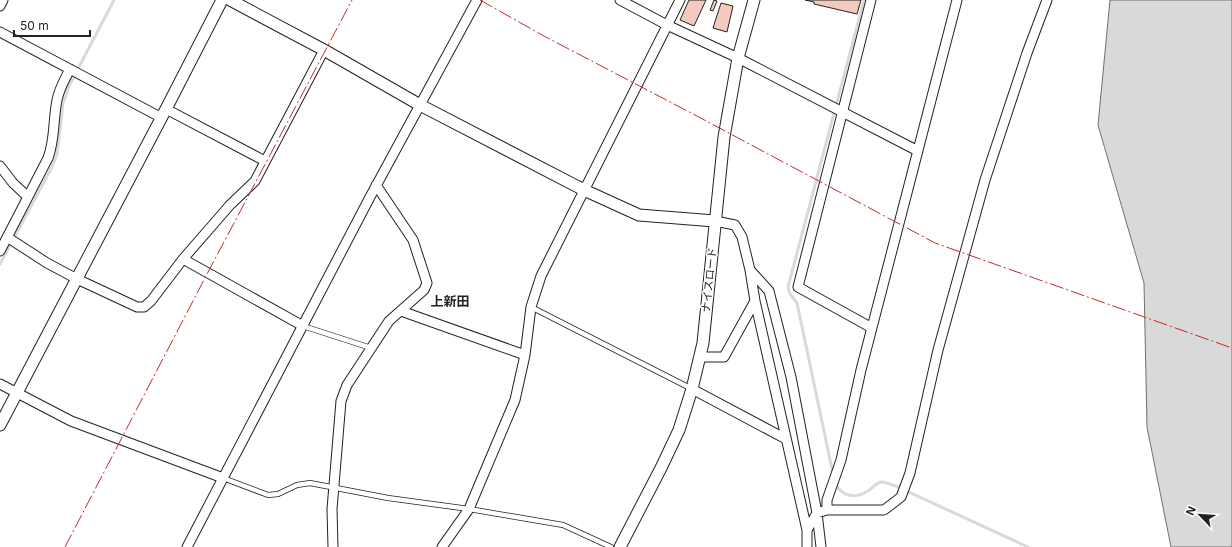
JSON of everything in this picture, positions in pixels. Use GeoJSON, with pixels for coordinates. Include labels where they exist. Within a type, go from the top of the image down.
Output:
{"type":"FeatureCollection","features":[{"type":"Feature","properties":{"kind":"street"},"geometry":{"type":"LineString","coordinates":[[0,6],[3,0]]}},
{"type":"Feature","properties":{"kind":"street"},"geometry":{"type":"LineString","coordinates":[[0,425],[164,114],[222,0]]}},
{"type":"Feature","properties":{"kind":"street"},"geometry":{"type":"LineString","coordinates":[[230,0],[324,50],[420,105],[584,190],[639,216],[715,221],[735,225],[742,237],[750,270],[754,301],[807,530],[806,547]]}},
{"type":"Feature","properties":{"kind":"street"},"geometry":{"type":"LineString","coordinates":[[187,547],[376,185],[477,0]]}},
{"type":"Feature","properties":{"kind":"street"},"geometry":{"type":"LineString","coordinates":[[620,0],[667,25],[738,58],[918,151]]}},
{"type":"Feature","properties":{"kind":"street"},"geometry":{"type":"LineString","coordinates":[[442,547],[469,509],[515,400],[525,355],[531,307],[541,276],[680,0]]}},
{"type":"Feature","properties":{"kind":"street","name":"ナイスロード"},"geometry":{"type":"LineString","coordinates":[[620,547],[679,430],[700,358],[703,343],[724,137],[738,58],[754,0]]}},
{"type":"Feature","properties":{"kind":"street"},"geometry":{"type":"LineString","coordinates":[[871,0],[798,286],[872,328]]}},
{"type":"Feature","properties":{"kind":"street"},"geometry":{"type":"LineString","coordinates":[[827,510],[827,500],[841,460],[861,370],[957,0]]}},
{"type":"Feature","properties":{"kind":"street"},"geometry":{"type":"LineString","coordinates":[[807,530],[817,513],[827,510],[884,510],[901,497],[910,473],[938,350],[985,180],[1046,0]]}},
{"type":"Feature","properties":{"kind":"street"},"geometry":{"type":"LineString","coordinates":[[0,32],[74,71],[265,161]]}},
{"type":"Feature","properties":{"kind":"street"},"geometry":{"type":"LineString","coordinates":[[11,239],[47,263],[77,280],[137,307],[144,307],[151,301],[183,259],[230,205],[255,181],[324,50]]}},
{"type":"Feature","properties":{"kind":"street"},"geometry":{"type":"LineString","coordinates":[[0,251],[11,239],[28,197],[51,149],[57,100],[60,88],[74,71]]}},
{"type":"Feature","properties":{"kind":"street"},"geometry":{"type":"LineString","coordinates":[[0,166],[13,183],[28,197]]}},
{"type":"Feature","properties":{"kind":"street"},"geometry":{"type":"LineString","coordinates":[[333,547],[332,508],[341,401],[347,385],[389,321],[424,290],[427,283],[413,240],[376,185]]}},
{"type":"Feature","properties":{"kind":"street"},"geometry":{"type":"LineString","coordinates":[[183,259],[303,326]]}},
{"type":"Feature","properties":{"kind":"street"},"geometry":{"type":"LineString","coordinates":[[750,270],[769,291],[791,377],[817,513],[821,547]]}},
{"type":"Feature","properties":{"kind":"street"},"geometry":{"type":"LineString","coordinates":[[700,358],[724,357],[754,301]]}},
{"type":"Feature","properties":{"kind":"street"},"geometry":{"type":"LineString","coordinates":[[401,311],[525,355]]}},
{"type":"Feature","properties":{"kind":"street"},"geometry":{"type":"LineString","coordinates":[[0,384],[77,424],[223,478]]}},
{"type":"Feature","properties":{"kind":"street"},"geometry":{"type":"LineString","coordinates":[[692,389],[786,438]]}},
{"type":"Feature","properties":{"kind":"lane"},"geometry":{"type":"LineString","coordinates":[[531,307],[692,389]]}},
{"type":"Feature","properties":{"kind":"lane"},"geometry":{"type":"LineString","coordinates":[[303,326],[371,348]]}},
{"type":"Feature","properties":{"kind":"lane"},"geometry":{"type":"LineString","coordinates":[[223,478],[268,495],[278,494],[297,486],[310,483],[388,498],[469,509],[564,525],[611,547]]}},
{"type":"Feature","properties":{"kind":"shaded area"},"geometry":{"type":"Polygon","coordinates":[[[1110,0],[1232,0],[1232,547],[1171,547],[1147,427],[1144,283],[1098,125],[1110,0]]]}},
{"type":"Feature","properties":{"kind":"building"},"geometry":{"type":"Polygon","coordinates":[[[689,0],[706,0],[694,26],[680,20],[689,0]]]}},
{"type":"Feature","properties":{"kind":"building"},"geometry":{"type":"Polygon","coordinates":[[[714,0],[717,1],[713,11],[710,10],[714,0]]]}},
{"type":"Feature","properties":{"kind":"building"},"geometry":{"type":"Polygon","coordinates":[[[805,0],[861,0],[857,14],[814,4],[814,2],[805,0]]]}},
{"type":"Feature","properties":{"kind":"building"},"geometry":{"type":"Polygon","coordinates":[[[721,3],[733,6],[727,32],[713,28],[721,3]]]}},
{"type":"Feature","properties":{"kind":"waterway"},"geometry":{"type":"LineString","coordinates":[[0,264],[52,167],[57,154],[63,103],[69,86],[114,0]]}},
{"type":"Feature","properties":{"kind":"waterway"},"geometry":{"type":"LineString","coordinates":[[833,474],[797,303],[790,294],[788,287],[864,0]]}},
{"type":"Feature","properties":{"kind":"waterway"},"geometry":{"type":"LineString","coordinates":[[835,483],[845,494],[854,496],[863,494],[881,482],[888,483],[1028,547]]}},
{"type":"Feature","properties":{"kind":"power"},"geometry":{"type":"LineString","coordinates":[[65,547],[352,0]]}},
{"type":"Feature","properties":{"kind":"power"},"geometry":{"type":"LineString","coordinates":[[480,0],[542,35],[935,243],[1232,348]]}},
{"type":"Feature","properties":{"kind":"district","name":"上新田"},"geometry":{"type":"Point","coordinates":[450,301]}}]}
